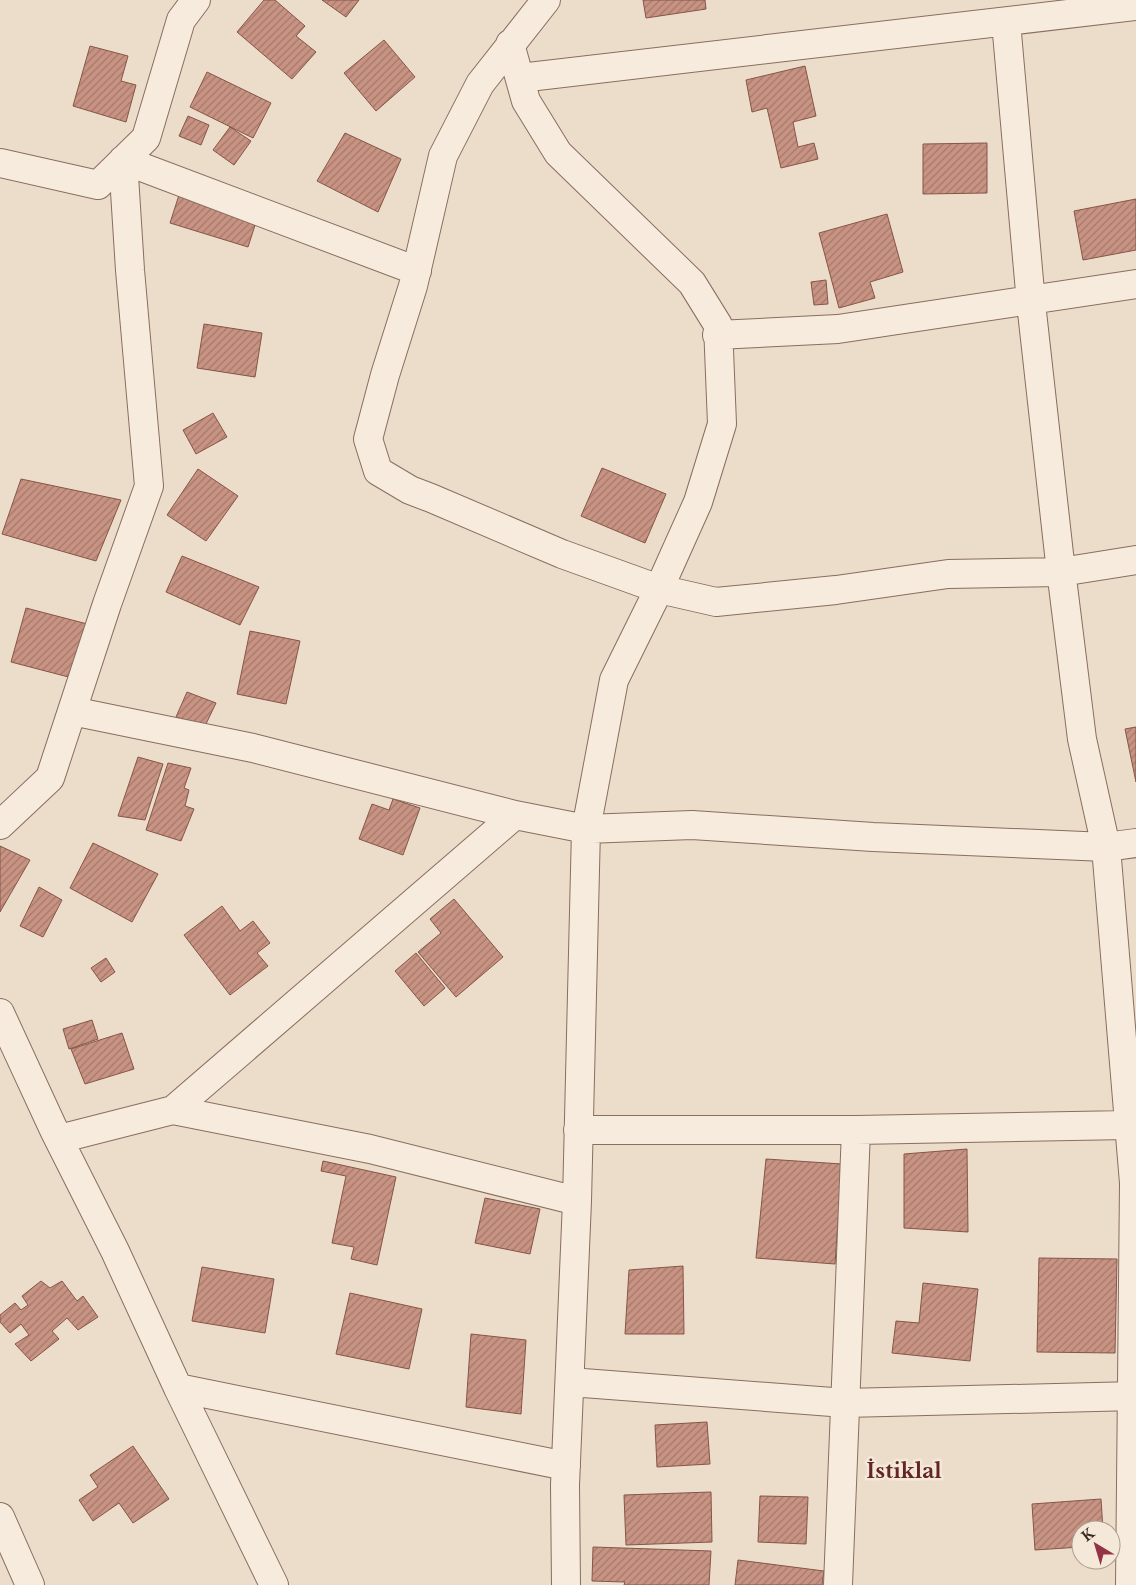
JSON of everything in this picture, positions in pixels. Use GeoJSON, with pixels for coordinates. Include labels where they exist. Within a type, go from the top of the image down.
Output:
{"type":"FeatureCollection","features":[{"type":"Feature","properties":{"kind":"street"},"geometry":{"type":"LineString","coordinates":[[0,163],[98,184],[146,138],[181,20],[196,0]]}},
{"type":"Feature","properties":{"kind":"street"},"geometry":{"type":"LineString","coordinates":[[546,0],[480,84],[443,156],[417,270],[368,439],[378,471],[410,490],[562,554],[659,589],[716,602],[836,590],[948,574],[1061,572],[1136,560]]}},
{"type":"Feature","properties":{"kind":"street"},"geometry":{"type":"LineString","coordinates":[[520,78],[1006,22],[1082,6],[1136,6]]}},
{"type":"Feature","properties":{"kind":"street"},"geometry":{"type":"LineString","coordinates":[[1006,22],[1031,299],[1061,572],[1082,739],[1106,847],[1134,1183],[1134,1396],[1130,1585]]}},
{"type":"Feature","properties":{"kind":"street"},"geometry":{"type":"LineString","coordinates":[[510,44],[526,102],[558,152],[692,283],[718,325],[722,424],[698,502],[659,589],[614,680],[586,830],[577,1201],[566,1466],[566,1585]]}},
{"type":"Feature","properties":{"kind":"street"},"geometry":{"type":"LineString","coordinates":[[124,160],[417,270]]}},
{"type":"Feature","properties":{"kind":"street"},"geometry":{"type":"LineString","coordinates":[[0,825],[50,778],[107,604],[149,486],[130,270],[124,160]]}},
{"type":"Feature","properties":{"kind":"street"},"geometry":{"type":"LineString","coordinates":[[717,335],[838,328],[1136,284]]}},
{"type":"Feature","properties":{"kind":"street"},"geometry":{"type":"LineString","coordinates":[[72,711],[253,748],[515,815],[586,830],[692,825],[872,837],[1106,847],[1136,843]]}},
{"type":"Feature","properties":{"kind":"street"},"geometry":{"type":"LineString","coordinates":[[173,1110],[515,815]]}},
{"type":"Feature","properties":{"kind":"street"},"geometry":{"type":"LineString","coordinates":[[0,1013],[274,1585]]}},
{"type":"Feature","properties":{"kind":"street"},"geometry":{"type":"LineString","coordinates":[[59,1139],[173,1110],[370,1149],[577,1201]]}},
{"type":"Feature","properties":{"kind":"street"},"geometry":{"type":"LineString","coordinates":[[578,1130],[856,1130],[1128,1125]]}},
{"type":"Feature","properties":{"kind":"street"},"geometry":{"type":"LineString","coordinates":[[838,1585],[856,1130]]}},
{"type":"Feature","properties":{"kind":"street"},"geometry":{"type":"LineString","coordinates":[[570,1382],[845,1403],[1134,1396]]}},
{"type":"Feature","properties":{"kind":"street"},"geometry":{"type":"LineString","coordinates":[[178,1388],[566,1466]]}},
{"type":"Feature","properties":{"kind":"street"},"geometry":{"type":"LineString","coordinates":[[0,1517],[30,1585]]}},
{"type":"Feature","properties":{"kind":"building"},"geometry":{"type":"Polygon","coordinates":[[[264,0],[275,0],[305,26],[296,36],[316,52],[292,79],[237,32],[264,0]]]}},
{"type":"Feature","properties":{"kind":"building"},"geometry":{"type":"Polygon","coordinates":[[[322,0],[359,0],[346,17],[322,0]]]}},
{"type":"Feature","properties":{"kind":"building"},"geometry":{"type":"Polygon","coordinates":[[[643,0],[705,0],[706,9],[646,18],[643,0]]]}},
{"type":"Feature","properties":{"kind":"building"},"geometry":{"type":"Polygon","coordinates":[[[384,40],[415,77],[376,111],[344,73],[384,40]]]}},
{"type":"Feature","properties":{"kind":"building"},"geometry":{"type":"Polygon","coordinates":[[[90,46],[128,56],[121,81],[136,85],[126,122],[73,106],[90,46]]]}},
{"type":"Feature","properties":{"kind":"building"},"geometry":{"type":"Polygon","coordinates":[[[805,66],[816,116],[793,122],[798,147],[814,143],[818,159],[781,168],[767,108],[752,112],[746,80],[805,66]]]}},
{"type":"Feature","properties":{"kind":"building"},"geometry":{"type":"Polygon","coordinates":[[[207,72],[271,103],[253,138],[190,107],[207,72]]]}},
{"type":"Feature","properties":{"kind":"building"},"geometry":{"type":"Polygon","coordinates":[[[188,116],[209,125],[201,145],[179,136],[188,116]]]}},
{"type":"Feature","properties":{"kind":"building"},"geometry":{"type":"Polygon","coordinates":[[[230,127],[251,141],[234,165],[213,150],[230,127]]]}},
{"type":"Feature","properties":{"kind":"building"},"geometry":{"type":"Polygon","coordinates":[[[345,133],[401,159],[378,212],[317,181],[345,133]]]}},
{"type":"Feature","properties":{"kind":"building"},"geometry":{"type":"Polygon","coordinates":[[[987,143],[987,193],[923,194],[923,144],[987,143]]]}},
{"type":"Feature","properties":{"kind":"building"},"geometry":{"type":"Polygon","coordinates":[[[179,195],[257,219],[248,247],[170,223],[179,195]]]}},
{"type":"Feature","properties":{"kind":"building"},"geometry":{"type":"Polygon","coordinates":[[[1136,199],[1136,250],[1083,260],[1074,211],[1136,199]]]}},
{"type":"Feature","properties":{"kind":"building"},"geometry":{"type":"Polygon","coordinates":[[[887,214],[903,272],[870,282],[875,298],[839,308],[819,233],[887,214]]]}},
{"type":"Feature","properties":{"kind":"building"},"geometry":{"type":"Polygon","coordinates":[[[826,280],[828,304],[814,305],[811,282],[826,280]]]}},
{"type":"Feature","properties":{"kind":"building"},"geometry":{"type":"Polygon","coordinates":[[[204,324],[262,333],[255,377],[197,368],[204,324]]]}},
{"type":"Feature","properties":{"kind":"building"},"geometry":{"type":"Polygon","coordinates":[[[213,413],[227,437],[196,454],[183,430],[213,413]]]}},
{"type":"Feature","properties":{"kind":"building"},"geometry":{"type":"Polygon","coordinates":[[[602,468],[666,494],[645,543],[581,516],[602,468]]]}},
{"type":"Feature","properties":{"kind":"building"},"geometry":{"type":"Polygon","coordinates":[[[198,469],[238,496],[206,541],[167,515],[198,469]]]}},
{"type":"Feature","properties":{"kind":"building"},"geometry":{"type":"Polygon","coordinates":[[[21,479],[121,500],[96,561],[2,534],[21,479]]]}},
{"type":"Feature","properties":{"kind":"building"},"geometry":{"type":"Polygon","coordinates":[[[182,556],[259,587],[240,625],[166,592],[182,556]]]}},
{"type":"Feature","properties":{"kind":"building"},"geometry":{"type":"Polygon","coordinates":[[[26,608],[95,626],[80,680],[11,662],[26,608]]]}},
{"type":"Feature","properties":{"kind":"building"},"geometry":{"type":"Polygon","coordinates":[[[250,631],[300,641],[286,704],[237,694],[250,631]]]}},
{"type":"Feature","properties":{"kind":"building"},"geometry":{"type":"Polygon","coordinates":[[[187,692],[216,703],[205,726],[176,717],[187,692]]]}},
{"type":"Feature","properties":{"kind":"building"},"geometry":{"type":"Polygon","coordinates":[[[1136,727],[1136,782],[1125,729],[1136,727]]]}},
{"type":"Feature","properties":{"kind":"building"},"geometry":{"type":"Polygon","coordinates":[[[138,757],[163,764],[145,820],[118,816],[138,757]]]}},
{"type":"Feature","properties":{"kind":"building"},"geometry":{"type":"Polygon","coordinates":[[[168,763],[191,768],[184,788],[189,790],[185,806],[194,809],[181,841],[146,830],[168,763]]]}},
{"type":"Feature","properties":{"kind":"building"},"geometry":{"type":"Polygon","coordinates":[[[393,799],[420,808],[403,855],[359,839],[372,804],[389,810],[393,799]]]}},
{"type":"Feature","properties":{"kind":"building"},"geometry":{"type":"Polygon","coordinates":[[[93,843],[158,874],[132,922],[70,888],[93,843]]]}},
{"type":"Feature","properties":{"kind":"building"},"geometry":{"type":"Polygon","coordinates":[[[0,846],[30,860],[0,912],[0,846]]]}},
{"type":"Feature","properties":{"kind":"building"},"geometry":{"type":"Polygon","coordinates":[[[39,887],[62,900],[43,937],[20,926],[39,887]]]}},
{"type":"Feature","properties":{"kind":"building"},"geometry":{"type":"Polygon","coordinates":[[[454,899],[503,957],[456,997],[418,952],[441,933],[430,919],[454,899]]]}},
{"type":"Feature","properties":{"kind":"building"},"geometry":{"type":"Polygon","coordinates":[[[222,906],[240,931],[253,921],[270,943],[257,953],[268,966],[230,995],[184,935],[222,906]]]}},
{"type":"Feature","properties":{"kind":"building"},"geometry":{"type":"Polygon","coordinates":[[[416,953],[445,988],[424,1006],[395,971],[416,953]]]}},
{"type":"Feature","properties":{"kind":"building"},"geometry":{"type":"Polygon","coordinates":[[[106,958],[115,972],[101,982],[91,968],[106,958]]]}},
{"type":"Feature","properties":{"kind":"building"},"geometry":{"type":"Polygon","coordinates":[[[92,1020],[98,1039],[69,1049],[63,1029],[92,1020]]]}},
{"type":"Feature","properties":{"kind":"building"},"geometry":{"type":"Polygon","coordinates":[[[122,1033],[134,1069],[85,1084],[71,1049],[122,1033]]]}},
{"type":"Feature","properties":{"kind":"building"},"geometry":{"type":"Polygon","coordinates":[[[967,1149],[968,1232],[904,1228],[904,1154],[967,1149]]]}},
{"type":"Feature","properties":{"kind":"building"},"geometry":{"type":"Polygon","coordinates":[[[766,1159],[842,1164],[835,1264],[756,1258],[766,1159]]]}},
{"type":"Feature","properties":{"kind":"building"},"geometry":{"type":"Polygon","coordinates":[[[323,1161],[396,1177],[377,1265],[351,1259],[354,1247],[332,1243],[346,1176],[321,1171],[323,1161]]]}},
{"type":"Feature","properties":{"kind":"building"},"geometry":{"type":"Polygon","coordinates":[[[485,1198],[540,1209],[530,1254],[475,1243],[485,1198]]]}},
{"type":"Feature","properties":{"kind":"building"},"geometry":{"type":"Polygon","coordinates":[[[1039,1258],[1117,1259],[1115,1353],[1037,1352],[1039,1258]]]}},
{"type":"Feature","properties":{"kind":"building"},"geometry":{"type":"Polygon","coordinates":[[[683,1266],[684,1334],[625,1334],[629,1270],[683,1266]]]}},
{"type":"Feature","properties":{"kind":"building"},"geometry":{"type":"Polygon","coordinates":[[[202,1267],[274,1279],[265,1333],[192,1321],[202,1267]]]}},
{"type":"Feature","properties":{"kind":"building"},"geometry":{"type":"Polygon","coordinates":[[[41,1281],[50,1288],[62,1281],[77,1301],[83,1296],[98,1317],[78,1330],[67,1318],[52,1331],[59,1339],[31,1361],[15,1344],[29,1335],[21,1324],[10,1333],[0,1322],[0,1315],[15,1303],[21,1310],[28,1305],[22,1296],[41,1281]]]}},
{"type":"Feature","properties":{"kind":"building"},"geometry":{"type":"Polygon","coordinates":[[[923,1283],[978,1289],[970,1361],[892,1353],[896,1321],[919,1323],[923,1283]]]}},
{"type":"Feature","properties":{"kind":"building"},"geometry":{"type":"Polygon","coordinates":[[[350,1293],[422,1309],[409,1369],[336,1354],[350,1293]]]}},
{"type":"Feature","properties":{"kind":"building"},"geometry":{"type":"Polygon","coordinates":[[[471,1334],[526,1340],[521,1414],[466,1407],[471,1334]]]}},
{"type":"Feature","properties":{"kind":"building"},"geometry":{"type":"Polygon","coordinates":[[[707,1422],[710,1464],[657,1467],[655,1425],[707,1422]]]}},
{"type":"Feature","properties":{"kind":"building"},"geometry":{"type":"Polygon","coordinates":[[[133,1446],[169,1499],[133,1523],[119,1503],[93,1521],[79,1500],[98,1487],[90,1475],[133,1446]]]}},
{"type":"Feature","properties":{"kind":"building"},"geometry":{"type":"Polygon","coordinates":[[[711,1492],[712,1542],[626,1545],[624,1495],[711,1492]]]}},
{"type":"Feature","properties":{"kind":"building"},"geometry":{"type":"Polygon","coordinates":[[[760,1496],[808,1497],[806,1544],[758,1542],[760,1496]]]}},
{"type":"Feature","properties":{"kind":"building"},"geometry":{"type":"Polygon","coordinates":[[[1101,1499],[1102,1520],[1071,1520],[1071,1548],[1035,1550],[1032,1504],[1101,1499]]]}},
{"type":"Feature","properties":{"kind":"building"},"geometry":{"type":"Polygon","coordinates":[[[593,1547],[711,1551],[709,1585],[624,1585],[625,1582],[592,1581],[593,1547]]]}},
{"type":"Feature","properties":{"kind":"building"},"geometry":{"type":"Polygon","coordinates":[[[738,1560],[824,1571],[822,1585],[735,1585],[738,1560]]]}},
{"type":"Feature","properties":{"kind":"district","name":"İstiklal"},"geometry":{"type":"Point","coordinates":[904,1471]}}]}
